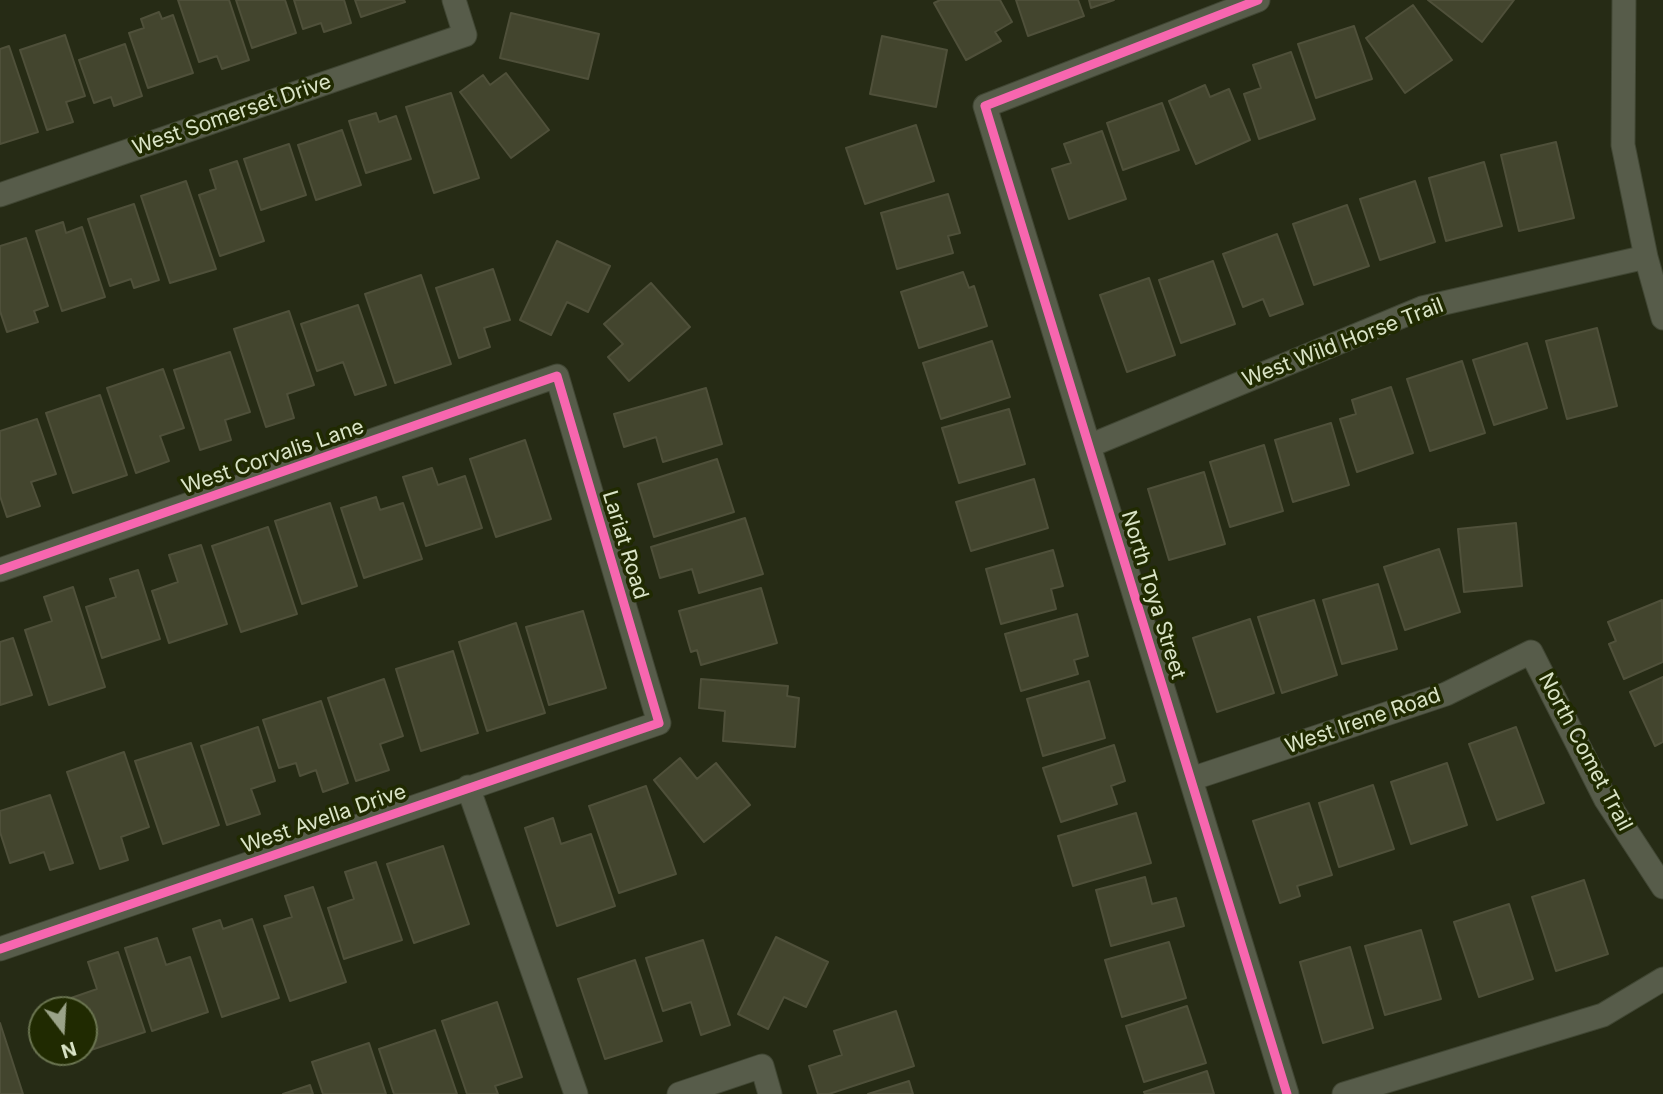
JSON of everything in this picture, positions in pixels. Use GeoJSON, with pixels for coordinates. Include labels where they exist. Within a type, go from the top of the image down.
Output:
{"type":"FeatureCollection","features":[{"type":"Feature","properties":{"kind":"street","name":"West Somerset Drive"},"geometry":{"type":"LineString","coordinates":[[0,195],[465,35],[454,0]]}},
{"type":"Feature","properties":{"kind":"street","name":"North Toya Street"},"geometry":{"type":"LineString","coordinates":[[1258,0],[985,106],[1287,1094]]}},
{"type":"Feature","properties":{"kind":"street"},"geometry":{"type":"LineString","coordinates":[[1624,0],[1623,145],[1646,257],[1663,318]]}},
{"type":"Feature","properties":{"kind":"street","name":"West Wild Horse Trail"},"geometry":{"type":"LineString","coordinates":[[1089,446],[1422,308],[1646,257]]}},
{"type":"Feature","properties":{"kind":"street","name":"West Corvalis Lane"},"geometry":{"type":"LineString","coordinates":[[0,570],[556,376]]}},
{"type":"Feature","properties":{"kind":"street","name":"Lariat Road"},"geometry":{"type":"LineString","coordinates":[[556,376],[659,723]]}},
{"type":"Feature","properties":{"kind":"street","name":"West Irene Road"},"geometry":{"type":"LineString","coordinates":[[1191,779],[1446,694],[1531,652]]}},
{"type":"Feature","properties":{"kind":"street","name":"North Comet Trail"},"geometry":{"type":"LineString","coordinates":[[1531,652],[1606,800],[1663,887]]}},
{"type":"Feature","properties":{"kind":"street","name":"West Avella Drive"},"geometry":{"type":"LineString","coordinates":[[0,949],[659,723]]}},
{"type":"Feature","properties":{"kind":"street"},"geometry":{"type":"LineString","coordinates":[[468,788],[576,1094]]}},
{"type":"Feature","properties":{"kind":"street"},"geometry":{"type":"LineString","coordinates":[[1344,1094],[1604,1015],[1663,979]]}},
{"type":"Feature","properties":{"kind":"street"},"geometry":{"type":"LineString","coordinates":[[679,1094],[762,1066],[770,1094]]}},
{"type":"Feature","properties":{"kind":"building"},"geometry":{"type":"Polygon","coordinates":[[[178,0],[229,0],[249,60],[222,69],[217,56],[199,62],[178,0]]]}},
{"type":"Feature","properties":{"kind":"building"},"geometry":{"type":"Polygon","coordinates":[[[236,0],[285,0],[296,33],[252,48],[236,0]]]}},
{"type":"Feature","properties":{"kind":"building"},"geometry":{"type":"Polygon","coordinates":[[[294,0],[344,0],[351,23],[324,32],[321,23],[303,29],[294,0]]]}},
{"type":"Feature","properties":{"kind":"building"},"geometry":{"type":"Polygon","coordinates":[[[355,0],[404,0],[405,2],[361,17],[355,0]]]}},
{"type":"Feature","properties":{"kind":"building"},"geometry":{"type":"Polygon","coordinates":[[[940,0],[1000,0],[1012,22],[995,32],[1001,41],[966,60],[934,3],[940,0]]]}},
{"type":"Feature","properties":{"kind":"building"},"geometry":{"type":"Polygon","coordinates":[[[1016,0],[1078,0],[1084,16],[1028,36],[1016,0]]]}},
{"type":"Feature","properties":{"kind":"building"},"geometry":{"type":"Polygon","coordinates":[[[1089,0],[1114,0],[1091,8],[1089,0]]]}},
{"type":"Feature","properties":{"kind":"building"},"geometry":{"type":"Polygon","coordinates":[[[1428,0],[1514,0],[1482,42],[1428,0]]]}},
{"type":"Feature","properties":{"kind":"building"},"geometry":{"type":"Polygon","coordinates":[[[1413,5],[1452,60],[1405,93],[1366,38],[1413,5]]]}},
{"type":"Feature","properties":{"kind":"building"},"geometry":{"type":"Polygon","coordinates":[[[159,12],[162,19],[173,15],[193,73],[148,88],[129,33],[144,28],[141,19],[159,12]]]}},
{"type":"Feature","properties":{"kind":"building"},"geometry":{"type":"Polygon","coordinates":[[[511,13],[599,34],[588,79],[500,58],[511,13]]]}},
{"type":"Feature","properties":{"kind":"building"},"geometry":{"type":"Polygon","coordinates":[[[1354,26],[1372,79],[1316,98],[1298,44],[1354,26]]]}},
{"type":"Feature","properties":{"kind":"building"},"geometry":{"type":"Polygon","coordinates":[[[65,35],[85,96],[66,102],[73,122],[47,130],[20,50],[65,35]]]}},
{"type":"Feature","properties":{"kind":"building"},"geometry":{"type":"Polygon","coordinates":[[[882,36],[947,50],[936,107],[870,94],[882,36]]]}},
{"type":"Feature","properties":{"kind":"building"},"geometry":{"type":"Polygon","coordinates":[[[125,44],[142,96],[114,106],[111,97],[94,103],[79,60],[125,44]]]}},
{"type":"Feature","properties":{"kind":"building"},"geometry":{"type":"Polygon","coordinates":[[[9,46],[38,132],[0,144],[0,49],[9,46]]]}},
{"type":"Feature","properties":{"kind":"building"},"geometry":{"type":"Polygon","coordinates":[[[1291,52],[1315,119],[1259,139],[1244,94],[1261,88],[1253,65],[1291,52]]]}},
{"type":"Feature","properties":{"kind":"building"},"geometry":{"type":"Polygon","coordinates":[[[506,73],[549,130],[511,158],[460,92],[483,75],[490,85],[506,73]]]}},
{"type":"Feature","properties":{"kind":"building"},"geometry":{"type":"Polygon","coordinates":[[[1205,85],[1210,97],[1229,89],[1250,140],[1196,164],[1169,101],[1205,85]]]}},
{"type":"Feature","properties":{"kind":"building"},"geometry":{"type":"Polygon","coordinates":[[[451,93],[479,178],[434,193],[406,107],[451,93]]]}},
{"type":"Feature","properties":{"kind":"building"},"geometry":{"type":"Polygon","coordinates":[[[1162,103],[1179,150],[1123,170],[1107,123],[1162,103]]]}},
{"type":"Feature","properties":{"kind":"building"},"geometry":{"type":"Polygon","coordinates":[[[376,113],[379,122],[396,116],[411,159],[366,173],[349,121],[376,113]]]}},
{"type":"Feature","properties":{"kind":"building"},"geometry":{"type":"Polygon","coordinates":[[[916,125],[934,181],[865,204],[846,148],[916,125]]]}},
{"type":"Feature","properties":{"kind":"building"},"geometry":{"type":"Polygon","coordinates":[[[342,130],[361,185],[316,200],[298,145],[342,130]]]}},
{"type":"Feature","properties":{"kind":"building"},"geometry":{"type":"Polygon","coordinates":[[[1102,131],[1126,199],[1069,219],[1052,169],[1071,163],[1064,144],[1102,131]]]}},
{"type":"Feature","properties":{"kind":"building"},"geometry":{"type":"Polygon","coordinates":[[[1556,142],[1574,218],[1519,231],[1501,155],[1556,142]]]}},
{"type":"Feature","properties":{"kind":"building"},"geometry":{"type":"Polygon","coordinates":[[[289,144],[306,195],[261,210],[244,159],[289,144]]]}},
{"type":"Feature","properties":{"kind":"building"},"geometry":{"type":"Polygon","coordinates":[[[237,161],[264,241],[220,256],[199,195],[216,189],[210,170],[237,161]]]}},
{"type":"Feature","properties":{"kind":"building"},"geometry":{"type":"Polygon","coordinates":[[[1484,162],[1502,226],[1446,241],[1429,178],[1484,162]]]}},
{"type":"Feature","properties":{"kind":"building"},"geometry":{"type":"Polygon","coordinates":[[[186,181],[216,269],[170,283],[141,196],[186,181]]]}},
{"type":"Feature","properties":{"kind":"building"},"geometry":{"type":"Polygon","coordinates":[[[1415,181],[1435,242],[1380,260],[1360,199],[1415,181]]]}},
{"type":"Feature","properties":{"kind":"building"},"geometry":{"type":"Polygon","coordinates":[[[948,194],[960,233],[948,236],[953,253],[897,269],[881,213],[948,194]]]}},
{"type":"Feature","properties":{"kind":"building"},"geometry":{"type":"Polygon","coordinates":[[[134,204],[159,280],[134,288],[131,279],[110,286],[88,219],[134,204]]]}},
{"type":"Feature","properties":{"kind":"building"},"geometry":{"type":"Polygon","coordinates":[[[1347,205],[1369,266],[1314,285],[1293,224],[1347,205]]]}},
{"type":"Feature","properties":{"kind":"building"},"geometry":{"type":"Polygon","coordinates":[[[63,222],[66,233],[82,227],[105,297],[62,311],[36,231],[63,222]]]}},
{"type":"Feature","properties":{"kind":"building"},"geometry":{"type":"Polygon","coordinates":[[[1277,234],[1303,304],[1270,316],[1263,299],[1243,307],[1223,254],[1277,234]]]}},
{"type":"Feature","properties":{"kind":"building"},"geometry":{"type":"Polygon","coordinates":[[[26,238],[48,306],[34,311],[38,322],[7,332],[0,311],[0,246],[26,238]]]}},
{"type":"Feature","properties":{"kind":"building"},"geometry":{"type":"Polygon","coordinates":[[[557,241],[610,266],[588,312],[567,302],[551,335],[520,320],[557,241]]]}},
{"type":"Feature","properties":{"kind":"building"},"geometry":{"type":"Polygon","coordinates":[[[1213,261],[1235,324],[1181,343],[1159,280],[1213,261]]]}},
{"type":"Feature","properties":{"kind":"building"},"geometry":{"type":"Polygon","coordinates":[[[493,269],[510,320],[484,328],[490,347],[459,358],[436,288],[493,269]]]}},
{"type":"Feature","properties":{"kind":"building"},"geometry":{"type":"Polygon","coordinates":[[[963,272],[969,288],[974,286],[987,326],[919,348],[901,292],[963,272]]]}},
{"type":"Feature","properties":{"kind":"building"},"geometry":{"type":"Polygon","coordinates":[[[421,275],[451,364],[395,383],[365,294],[421,275]]]}},
{"type":"Feature","properties":{"kind":"building"},"geometry":{"type":"Polygon","coordinates":[[[1149,278],[1175,355],[1127,372],[1100,295],[1149,278]]]}},
{"type":"Feature","properties":{"kind":"building"},"geometry":{"type":"Polygon","coordinates":[[[651,283],[690,327],[629,381],[608,357],[623,344],[604,324],[651,283]]]}},
{"type":"Feature","properties":{"kind":"building"},"geometry":{"type":"Polygon","coordinates":[[[358,305],[386,385],[355,395],[343,362],[317,371],[301,324],[358,305]]]}},
{"type":"Feature","properties":{"kind":"building"},"geometry":{"type":"Polygon","coordinates":[[[289,311],[314,385],[287,394],[294,418],[266,427],[234,329],[289,311]]]}},
{"type":"Feature","properties":{"kind":"building"},"geometry":{"type":"Polygon","coordinates":[[[1597,328],[1617,406],[1567,419],[1546,341],[1597,328]]]}},
{"type":"Feature","properties":{"kind":"building"},"geometry":{"type":"Polygon","coordinates":[[[992,341],[1010,397],[941,419],[923,363],[992,341]]]}},
{"type":"Feature","properties":{"kind":"building"},"geometry":{"type":"Polygon","coordinates":[[[1527,343],[1547,408],[1494,425],[1473,360],[1527,343]]]}},
{"type":"Feature","properties":{"kind":"building"},"geometry":{"type":"Polygon","coordinates":[[[230,352],[250,412],[225,420],[231,440],[200,450],[174,370],[230,352]]]}},
{"type":"Feature","properties":{"kind":"building"},"geometry":{"type":"Polygon","coordinates":[[[1462,361],[1485,433],[1430,451],[1407,379],[1462,361]]]}},
{"type":"Feature","properties":{"kind":"building"},"geometry":{"type":"Polygon","coordinates":[[[163,369],[184,428],[160,436],[169,461],[136,473],[107,388],[163,369]]]}},
{"type":"Feature","properties":{"kind":"building"},"geometry":{"type":"Polygon","coordinates":[[[1391,387],[1413,453],[1357,472],[1340,419],[1356,414],[1352,400],[1391,387]]]}},
{"type":"Feature","properties":{"kind":"building"},"geometry":{"type":"Polygon","coordinates":[[[706,388],[722,444],[663,462],[656,437],[624,447],[614,414],[706,388]]]}},
{"type":"Feature","properties":{"kind":"building"},"geometry":{"type":"Polygon","coordinates":[[[100,395],[127,475],[73,493],[46,413],[100,395]]]}},
{"type":"Feature","properties":{"kind":"building"},"geometry":{"type":"Polygon","coordinates":[[[1009,409],[1025,464],[959,483],[942,428],[1009,409]]]}},
{"type":"Feature","properties":{"kind":"building"},"geometry":{"type":"Polygon","coordinates":[[[37,419],[56,474],[31,482],[40,506],[7,517],[0,496],[0,431],[37,419]]]}},
{"type":"Feature","properties":{"kind":"building"},"geometry":{"type":"Polygon","coordinates":[[[1331,423],[1349,485],[1293,502],[1275,440],[1331,423]]]}},
{"type":"Feature","properties":{"kind":"building"},"geometry":{"type":"Polygon","coordinates":[[[525,440],[551,519],[496,537],[470,459],[525,440]]]}},
{"type":"Feature","properties":{"kind":"building"},"geometry":{"type":"Polygon","coordinates":[[[1264,445],[1283,511],[1230,527],[1210,462],[1264,445]]]}},
{"type":"Feature","properties":{"kind":"building"},"geometry":{"type":"Polygon","coordinates":[[[717,459],[734,512],[654,537],[638,484],[717,459]]]}},
{"type":"Feature","properties":{"kind":"building"},"geometry":{"type":"Polygon","coordinates":[[[432,468],[438,485],[465,476],[482,528],[426,546],[403,477],[432,468]]]}},
{"type":"Feature","properties":{"kind":"building"},"geometry":{"type":"Polygon","coordinates":[[[1204,472],[1225,544],[1169,560],[1148,489],[1204,472]]]}},
{"type":"Feature","properties":{"kind":"building"},"geometry":{"type":"Polygon","coordinates":[[[1034,479],[1048,528],[971,551],[956,502],[1034,479]]]}},
{"type":"Feature","properties":{"kind":"building"},"geometry":{"type":"Polygon","coordinates":[[[376,497],[380,510],[403,503],[422,559],[364,578],[341,508],[376,497]]]}},
{"type":"Feature","properties":{"kind":"building"},"geometry":{"type":"Polygon","coordinates":[[[330,503],[357,586],[302,604],[275,521],[330,503]]]}},
{"type":"Feature","properties":{"kind":"building"},"geometry":{"type":"Polygon","coordinates":[[[745,518],[763,574],[699,593],[692,569],[660,578],[651,547],[745,518]]]}},
{"type":"Feature","properties":{"kind":"building"},"geometry":{"type":"Polygon","coordinates":[[[1516,523],[1522,586],[1464,592],[1458,529],[1516,523]]]}},
{"type":"Feature","properties":{"kind":"building"},"geometry":{"type":"Polygon","coordinates":[[[268,527],[297,614],[241,632],[212,546],[268,527]]]}},
{"type":"Feature","properties":{"kind":"building"},"geometry":{"type":"Polygon","coordinates":[[[201,545],[227,624],[169,643],[152,591],[178,582],[169,555],[201,545]]]}},
{"type":"Feature","properties":{"kind":"building"},"geometry":{"type":"Polygon","coordinates":[[[1439,549],[1460,612],[1405,630],[1384,567],[1439,549]]]}},
{"type":"Feature","properties":{"kind":"building"},"geometry":{"type":"Polygon","coordinates":[[[1053,550],[1063,586],[1051,589],[1056,609],[1001,624],[986,569],[1053,550]]]}},
{"type":"Feature","properties":{"kind":"building"},"geometry":{"type":"Polygon","coordinates":[[[138,570],[160,639],[102,658],[86,607],[116,597],[110,579],[138,570]]]}},
{"type":"Feature","properties":{"kind":"building"},"geometry":{"type":"Polygon","coordinates":[[[1378,584],[1397,649],[1342,664],[1323,600],[1378,584]]]}},
{"type":"Feature","properties":{"kind":"building"},"geometry":{"type":"Polygon","coordinates":[[[73,587],[105,687],[49,705],[25,630],[52,621],[44,597],[73,587]]]}},
{"type":"Feature","properties":{"kind":"building"},"geometry":{"type":"Polygon","coordinates":[[[761,588],[777,643],[701,665],[697,650],[691,652],[679,611],[761,588]]]}},
{"type":"Feature","properties":{"kind":"building"},"geometry":{"type":"Polygon","coordinates":[[[1314,600],[1337,675],[1282,693],[1258,617],[1314,600]]]}},
{"type":"Feature","properties":{"kind":"building"},"geometry":{"type":"Polygon","coordinates":[[[1662,600],[1663,662],[1624,679],[1609,644],[1616,641],[1608,622],[1662,600]]]}},
{"type":"Feature","properties":{"kind":"building"},"geometry":{"type":"Polygon","coordinates":[[[583,611],[606,688],[549,705],[526,627],[583,611]]]}},
{"type":"Feature","properties":{"kind":"building"},"geometry":{"type":"Polygon","coordinates":[[[1077,614],[1088,656],[1074,660],[1078,674],[1021,691],[1005,634],[1077,614]]]}},
{"type":"Feature","properties":{"kind":"building"},"geometry":{"type":"Polygon","coordinates":[[[1250,619],[1274,693],[1217,712],[1193,638],[1250,619]]]}},
{"type":"Feature","properties":{"kind":"building"},"geometry":{"type":"Polygon","coordinates":[[[516,623],[545,713],[487,731],[459,642],[516,623]]]}},
{"type":"Feature","properties":{"kind":"building"},"geometry":{"type":"Polygon","coordinates":[[[13,638],[32,695],[0,705],[0,642],[13,638]]]}},
{"type":"Feature","properties":{"kind":"building"},"geometry":{"type":"Polygon","coordinates":[[[453,651],[478,733],[421,751],[396,669],[453,651]]]}},
{"type":"Feature","properties":{"kind":"building"},"geometry":{"type":"Polygon","coordinates":[[[1663,677],[1663,742],[1655,746],[1630,692],[1663,677]]]}},
{"type":"Feature","properties":{"kind":"building"},"geometry":{"type":"Polygon","coordinates":[[[384,679],[403,736],[380,744],[389,770],[356,781],[328,698],[384,679]]]}},
{"type":"Feature","properties":{"kind":"building"},"geometry":{"type":"Polygon","coordinates":[[[701,679],[788,686],[787,696],[799,698],[795,747],[723,741],[725,711],[699,708],[701,679]]]}},
{"type":"Feature","properties":{"kind":"building"},"geometry":{"type":"Polygon","coordinates":[[[1089,681],[1105,738],[1043,756],[1027,699],[1089,681]]]}},
{"type":"Feature","properties":{"kind":"building"},"geometry":{"type":"Polygon","coordinates":[[[321,701],[348,783],[323,792],[316,770],[300,776],[296,763],[279,768],[263,720],[321,701]]]}},
{"type":"Feature","properties":{"kind":"building"},"geometry":{"type":"Polygon","coordinates":[[[258,727],[275,781],[251,789],[260,814],[227,825],[201,746],[258,727]]]}},
{"type":"Feature","properties":{"kind":"building"},"geometry":{"type":"Polygon","coordinates":[[[1516,727],[1544,803],[1497,820],[1469,744],[1516,727]]]}},
{"type":"Feature","properties":{"kind":"building"},"geometry":{"type":"Polygon","coordinates":[[[191,743],[219,825],[163,844],[135,761],[191,743]]]}},
{"type":"Feature","properties":{"kind":"building"},"geometry":{"type":"Polygon","coordinates":[[[1114,745],[1125,781],[1111,786],[1117,804],[1061,822],[1043,768],[1114,745]]]}},
{"type":"Feature","properties":{"kind":"building"},"geometry":{"type":"Polygon","coordinates":[[[124,752],[149,827],[121,837],[128,860],[100,869],[67,772],[124,752]]]}},
{"type":"Feature","properties":{"kind":"building"},"geometry":{"type":"Polygon","coordinates":[[[680,758],[697,779],[716,763],[750,805],[704,842],[654,780],[680,758]]]}},
{"type":"Feature","properties":{"kind":"building"},"geometry":{"type":"Polygon","coordinates":[[[1447,763],[1467,825],[1411,844],[1391,782],[1447,763]]]}},
{"type":"Feature","properties":{"kind":"building"},"geometry":{"type":"Polygon","coordinates":[[[1373,785],[1394,849],[1339,867],[1319,803],[1373,785]]]}},
{"type":"Feature","properties":{"kind":"building"},"geometry":{"type":"Polygon","coordinates":[[[646,786],[676,874],[619,893],[589,806],[646,786]]]}},
{"type":"Feature","properties":{"kind":"building"},"geometry":{"type":"Polygon","coordinates":[[[50,795],[73,863],[50,870],[44,852],[10,863],[0,832],[0,811],[50,795]]]}},
{"type":"Feature","properties":{"kind":"building"},"geometry":{"type":"Polygon","coordinates":[[[1309,803],[1332,875],[1297,886],[1300,896],[1280,903],[1253,821],[1309,803]]]}},
{"type":"Feature","properties":{"kind":"building"},"geometry":{"type":"Polygon","coordinates":[[[1136,813],[1151,863],[1073,886],[1058,836],[1136,813]]]}},
{"type":"Feature","properties":{"kind":"building"},"geometry":{"type":"Polygon","coordinates":[[[553,818],[561,844],[591,834],[615,906],[557,926],[525,828],[553,818]]]}},
{"type":"Feature","properties":{"kind":"building"},"geometry":{"type":"Polygon","coordinates":[[[443,846],[469,924],[414,943],[387,864],[443,846]]]}},
{"type":"Feature","properties":{"kind":"building"},"geometry":{"type":"Polygon","coordinates":[[[376,862],[402,940],[344,959],[328,908],[354,899],[345,872],[376,862]]]}},
{"type":"Feature","properties":{"kind":"building"},"geometry":{"type":"Polygon","coordinates":[[[1145,877],[1152,904],[1176,898],[1184,926],[1111,946],[1096,890],[1145,877]]]}},
{"type":"Feature","properties":{"kind":"building"},"geometry":{"type":"Polygon","coordinates":[[[1584,880],[1608,954],[1556,971],[1532,897],[1584,880]]]}},
{"type":"Feature","properties":{"kind":"building"},"geometry":{"type":"Polygon","coordinates":[[[313,887],[346,982],[290,1001],[264,926],[292,917],[285,896],[313,887]]]}},
{"type":"Feature","properties":{"kind":"building"},"geometry":{"type":"Polygon","coordinates":[[[1509,904],[1533,979],[1479,997],[1454,922],[1509,904]]]}},
{"type":"Feature","properties":{"kind":"building"},"geometry":{"type":"Polygon","coordinates":[[[252,919],[279,998],[222,1017],[193,929],[220,920],[223,929],[252,919]]]}},
{"type":"Feature","properties":{"kind":"building"},"geometry":{"type":"Polygon","coordinates":[[[1421,930],[1441,999],[1385,1015],[1365,946],[1421,930]]]}},
{"type":"Feature","properties":{"kind":"building"},"geometry":{"type":"Polygon","coordinates":[[[776,937],[828,962],[806,1007],[784,997],[768,1029],[738,1014],[776,937]]]}},
{"type":"Feature","properties":{"kind":"building"},"geometry":{"type":"Polygon","coordinates":[[[157,938],[166,965],[190,957],[208,1012],[152,1031],[125,948],[157,938]]]}},
{"type":"Feature","properties":{"kind":"building"},"geometry":{"type":"Polygon","coordinates":[[[703,940],[730,1025],[701,1035],[691,1002],[663,1011],[646,958],[703,940]]]}},
{"type":"Feature","properties":{"kind":"building"},"geometry":{"type":"Polygon","coordinates":[[[1169,942],[1186,998],[1122,1017],[1105,960],[1169,942]]]}},
{"type":"Feature","properties":{"kind":"building"},"geometry":{"type":"Polygon","coordinates":[[[1350,947],[1373,1028],[1323,1043],[1300,962],[1350,947]]]}},
{"type":"Feature","properties":{"kind":"building"},"geometry":{"type":"Polygon","coordinates":[[[118,952],[145,1032],[98,1048],[98,996],[77,996],[97,989],[88,962],[118,952]]]}},
{"type":"Feature","properties":{"kind":"building"},"geometry":{"type":"Polygon","coordinates":[[[635,960],[662,1041],[605,1059],[578,979],[635,960]]]}},
{"type":"Feature","properties":{"kind":"building"},"geometry":{"type":"Polygon","coordinates":[[[497,1002],[522,1077],[495,1086],[498,1094],[467,1094],[442,1021],[497,1002]]]}},
{"type":"Feature","properties":{"kind":"building"},"geometry":{"type":"Polygon","coordinates":[[[1187,1006],[1206,1063],[1144,1082],[1126,1026],[1187,1006]]]}},
{"type":"Feature","properties":{"kind":"building"},"geometry":{"type":"Polygon","coordinates":[[[896,1011],[914,1066],[829,1094],[818,1094],[809,1066],[842,1055],[834,1031],[896,1011]]]}},
{"type":"Feature","properties":{"kind":"building"},"geometry":{"type":"Polygon","coordinates":[[[0,1023],[23,1094],[0,1094],[0,1023]]]}},
{"type":"Feature","properties":{"kind":"building"},"geometry":{"type":"Polygon","coordinates":[[[435,1030],[457,1094],[394,1094],[379,1049],[435,1030]]]}},
{"type":"Feature","properties":{"kind":"building"},"geometry":{"type":"Polygon","coordinates":[[[369,1043],[386,1094],[323,1094],[312,1062],[369,1043]]]}},
{"type":"Feature","properties":{"kind":"building"},"geometry":{"type":"Polygon","coordinates":[[[1207,1071],[1214,1094],[1144,1092],[1207,1071]]]}},
{"type":"Feature","properties":{"kind":"building"},"geometry":{"type":"Polygon","coordinates":[[[909,1081],[913,1094],[868,1094],[909,1081]]]}},
{"type":"Feature","properties":{"kind":"building"},"geometry":{"type":"Polygon","coordinates":[[[310,1085],[313,1094],[283,1094],[310,1085]]]}},
{"type":"Feature","properties":{"kind":"cycle path"},"geometry":{"type":"LineString","coordinates":[[1258,0],[985,106],[1287,1094]]}},
{"type":"Feature","properties":{"kind":"cycle path"},"geometry":{"type":"LineString","coordinates":[[0,570],[557,376],[659,723],[0,949]]}}]}
